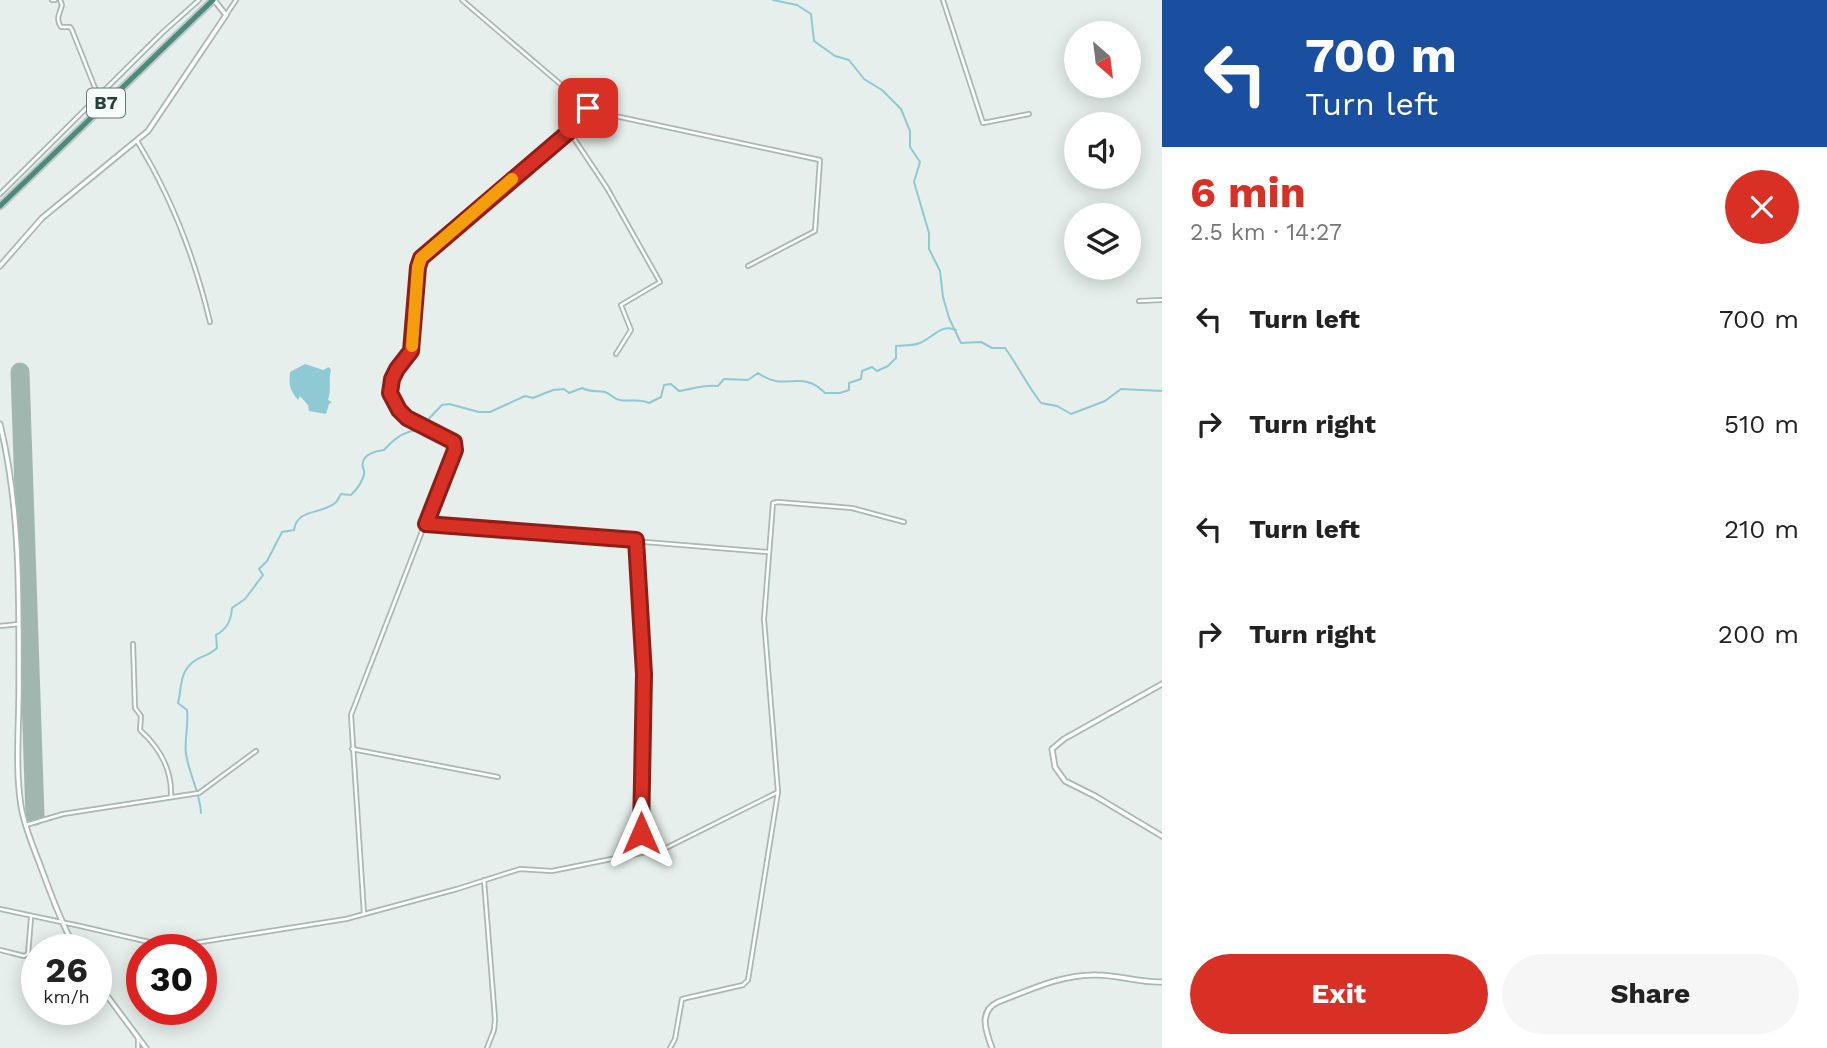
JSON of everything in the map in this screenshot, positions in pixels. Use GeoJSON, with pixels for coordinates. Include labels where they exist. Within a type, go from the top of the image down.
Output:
{"type":"FeatureCollection","features":[{"type":"Feature","properties":{"kind":"highway","name":"B7"},"geometry":{"type":"LineString","coordinates":[[0,206],[213,0]]}},
{"type":"Feature","properties":{"kind":"street"},"geometry":{"type":"LineString","coordinates":[[60,0],[62,5],[57,16],[59,24],[72,30],[98,95],[105,104]]}},
{"type":"Feature","properties":{"kind":"street"},"geometry":{"type":"LineString","coordinates":[[0,194],[98,95],[199,0]]}},
{"type":"Feature","properties":{"kind":"street"},"geometry":{"type":"LineString","coordinates":[[213,0],[226,15]]}},
{"type":"Feature","properties":{"kind":"street"},"geometry":{"type":"LineString","coordinates":[[0,266],[41,218],[137,141],[155,122],[236,0]]}},
{"type":"Feature","properties":{"kind":"street"},"geometry":{"type":"LineString","coordinates":[[462,0],[592,111],[820,160],[815,231],[748,266]]}},
{"type":"Feature","properties":{"kind":"street"},"geometry":{"type":"LineString","coordinates":[[943,0],[982,121],[987,123],[1029,114]]}},
{"type":"Feature","properties":{"kind":"street"},"geometry":{"type":"LineString","coordinates":[[364,914],[352,749],[352,709],[455,450],[454,442],[407,418],[394,402],[390,387],[397,369],[411,351],[419,261],[592,111]]}},
{"type":"Feature","properties":{"kind":"street"},"geometry":{"type":"LineString","coordinates":[[569,131],[607,188],[660,281],[621,305],[631,330],[616,355]]}},
{"type":"Feature","properties":{"kind":"street"},"geometry":{"type":"LineString","coordinates":[[137,141],[173,211],[198,279],[210,322]]}},
{"type":"Feature","properties":{"kind":"street"},"geometry":{"type":"LineString","coordinates":[[1139,301],[1162,300]]}},
{"type":"Feature","properties":{"kind":"street"},"geometry":{"type":"LineString","coordinates":[[0,424],[13,484],[19,624],[21,805],[60,920],[67,934]]}},
{"type":"Feature","properties":{"kind":"street"},"geometry":{"type":"LineString","coordinates":[[670,1048],[675,1039],[682,999],[743,985],[748,980],[778,792],[764,619],[773,505],[778,502],[852,508],[904,522]]}},
{"type":"Feature","properties":{"kind":"street"},"geometry":{"type":"LineString","coordinates":[[426,524],[769,552]]}},
{"type":"Feature","properties":{"kind":"street"},"geometry":{"type":"LineString","coordinates":[[636,540],[644,674],[642,853]]}},
{"type":"Feature","properties":{"kind":"street"},"geometry":{"type":"LineString","coordinates":[[0,626],[19,624]]}},
{"type":"Feature","properties":{"kind":"street"},"geometry":{"type":"LineString","coordinates":[[133,644],[135,708],[141,716],[140,730],[152,742],[170,771],[171,796]]}},
{"type":"Feature","properties":{"kind":"street"},"geometry":{"type":"LineString","coordinates":[[1162,684],[1064,739],[1052,748],[1051,753],[1058,774],[1065,781],[1162,836]]}},
{"type":"Feature","properties":{"kind":"street"},"geometry":{"type":"LineString","coordinates":[[352,749],[498,777]]}},
{"type":"Feature","properties":{"kind":"street"},"geometry":{"type":"LineString","coordinates":[[26,825],[63,814],[199,793],[256,751]]}},
{"type":"Feature","properties":{"kind":"street"},"geometry":{"type":"LineString","coordinates":[[0,909],[60,920],[168,946],[308,926],[364,914],[520,869],[552,871],[672,846],[778,792]]}},
{"type":"Feature","properties":{"kind":"street"},"geometry":{"type":"LineString","coordinates":[[484,880],[495,1019],[487,1048]]}},
{"type":"Feature","properties":{"kind":"street"},"geometry":{"type":"LineString","coordinates":[[0,950],[24,956],[28,954],[32,916]]}},
{"type":"Feature","properties":{"kind":"street"},"geometry":{"type":"LineString","coordinates":[[992,1048],[986,1033],[985,1017],[990,1007],[998,1002],[1072,977],[1102,975],[1135,981],[1162,982]]}},
{"type":"Feature","properties":{"kind":"street"},"geometry":{"type":"LineString","coordinates":[[112,1002],[146,1048]]}},
{"type":"Feature","properties":{"kind":"street"},"geometry":{"type":"LineString","coordinates":[[138,1037],[138,1048]]}},
{"type":"Feature","properties":{"kind":"water"},"geometry":{"type":"Polygon","coordinates":[[[305,364],[323,370],[329,367],[331,370],[328,400],[332,402],[326,414],[309,411],[308,405],[300,396],[298,400],[291,390],[290,372],[305,364]]]}},
{"type":"Feature","properties":{"kind":"waterway"},"geometry":{"type":"LineString","coordinates":[[773,0],[797,5],[811,14],[814,41],[835,56],[849,60],[864,79],[882,90],[901,109],[910,131],[910,147],[920,162],[914,182],[929,233],[929,249],[940,271],[949,318],[961,343],[981,342],[992,348],[1005,348],[1041,403],[1057,406],[1071,414],[1105,401],[1121,389],[1162,391]]}},
{"type":"Feature","properties":{"kind":"waterway"},"geometry":{"type":"LineString","coordinates":[[201,813],[186,754],[187,710],[178,703],[185,671],[196,660],[217,648],[216,635],[228,624],[232,608],[245,599],[263,575],[259,569],[267,561],[282,532],[294,530],[300,518],[329,507],[341,494],[351,495],[362,480],[366,457],[384,450],[403,434],[417,431],[442,405],[490,412],[525,396],[533,398],[553,390],[564,389],[569,393],[582,388],[605,392],[620,400],[649,403],[661,397],[664,385],[671,384],[679,391],[718,386],[724,379],[748,380],[758,373],[776,381],[808,382],[825,393],[840,393],[849,390],[849,383],[861,379],[862,371],[872,367],[877,371],[888,366],[896,358],[896,346],[920,343],[946,328],[956,330]]}},
{"type":"Feature","properties":{"kind":"runway"},"geometry":{"type":"LineString","coordinates":[[20,372],[35,816]]}},
{"type":"Feature","properties":{"kind":"slow traffic"},"geometry":{"type":"LineString","coordinates":[[412,346],[419,261],[512,179]]}},
{"type":"Feature","properties":{"kind":"route"},"geometry":{"type":"LineString","coordinates":[[588,108],[592,111],[585,118],[421,258],[411,351],[392,379],[390,393],[399,410],[407,418],[454,442],[455,450],[426,524],[636,540],[644,674],[641,833]]}}]}
